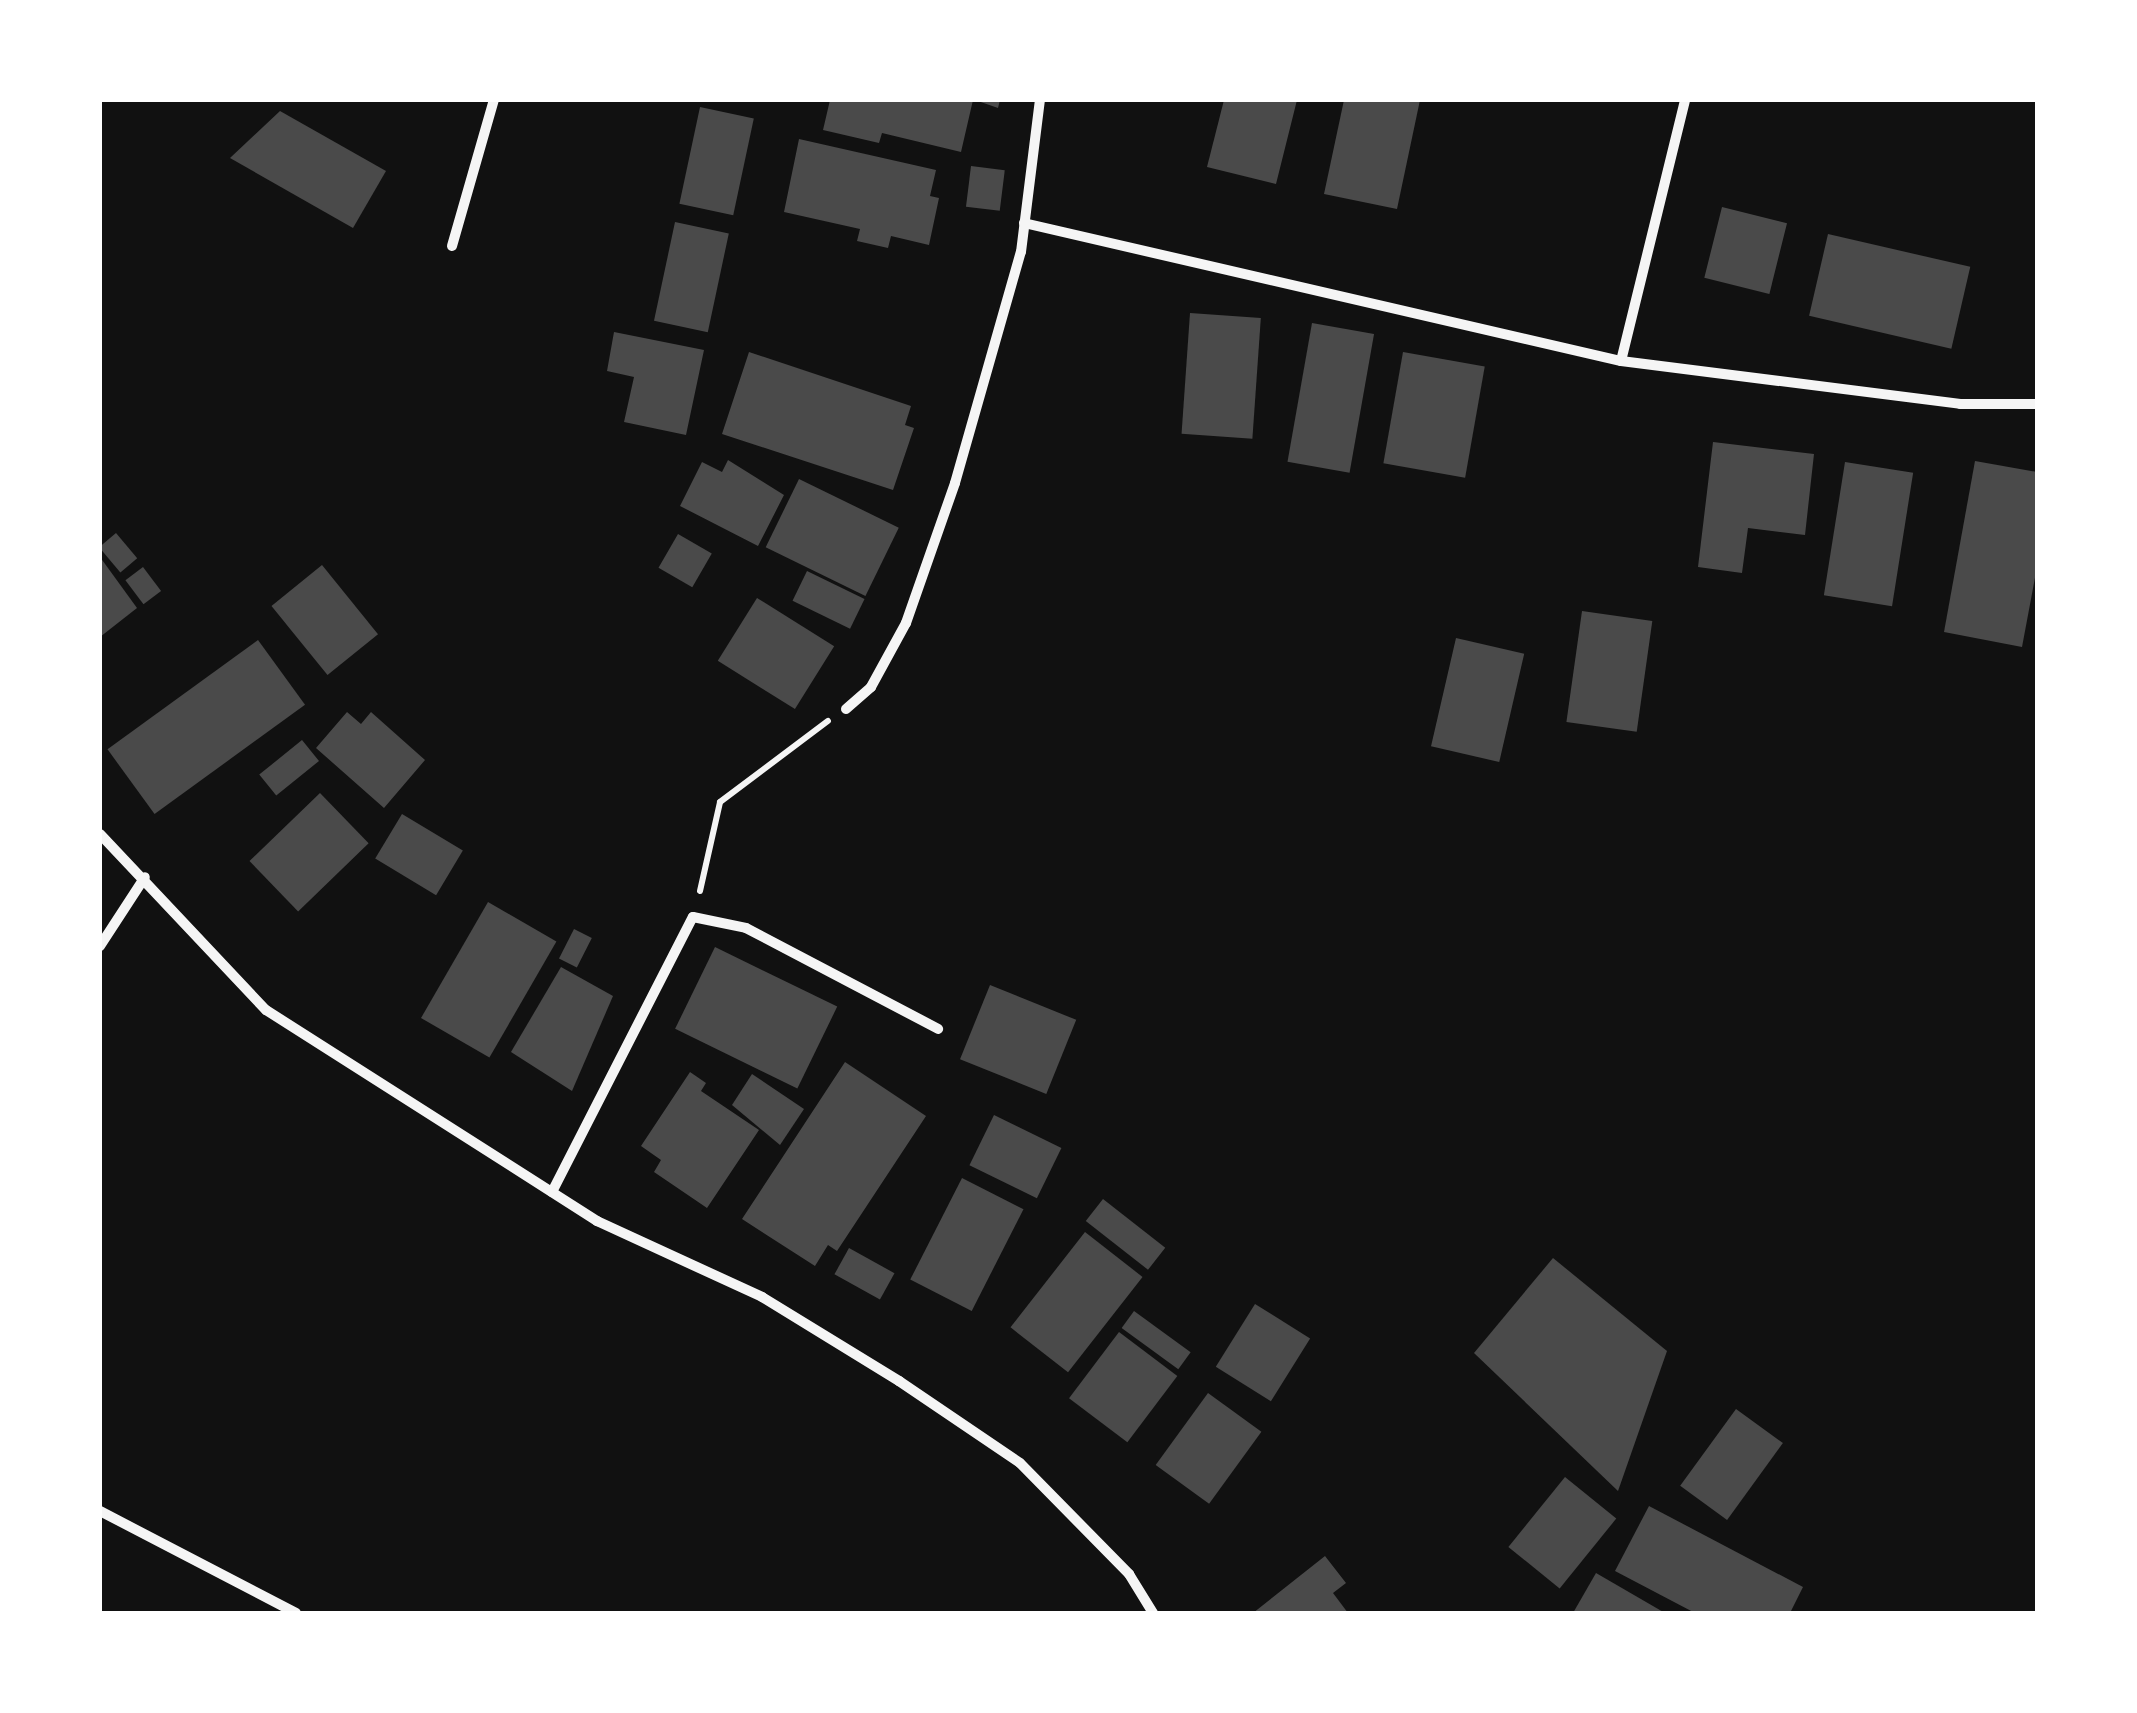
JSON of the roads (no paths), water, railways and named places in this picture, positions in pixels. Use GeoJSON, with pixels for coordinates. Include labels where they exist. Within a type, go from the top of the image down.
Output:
{"type":"FeatureCollection","features":[{"type":"Feature","properties":{"kind":"street"},"geometry":{"type":"LineString","coordinates":[[452,246],[494,100]]}},
{"type":"Feature","properties":{"kind":"street"},"geometry":{"type":"LineString","coordinates":[[846,709],[871,687],[906,623],[1010,298],[1040,100]]}},
{"type":"Feature","properties":{"kind":"street"},"geometry":{"type":"LineString","coordinates":[[1620,361],[1658,234],[1686,100]]}},
{"type":"Feature","properties":{"kind":"street"},"geometry":{"type":"LineString","coordinates":[[1024,223],[1620,361],[1960,404],[2037,404]]}},
{"type":"Feature","properties":{"kind":"street"},"geometry":{"type":"LineString","coordinates":[[100,834],[146,877],[266,1010],[597,1220],[762,1297],[1020,1463],[1130,1574],[1153,1613]]}},
{"type":"Feature","properties":{"kind":"street"},"geometry":{"type":"LineString","coordinates":[[100,946],[146,877]]}},
{"type":"Feature","properties":{"kind":"street"},"geometry":{"type":"LineString","coordinates":[[552,1192],[693,917],[746,928],[938,1029]]}},
{"type":"Feature","properties":{"kind":"street"},"geometry":{"type":"LineString","coordinates":[[100,1511],[296,1613]]}}]}
